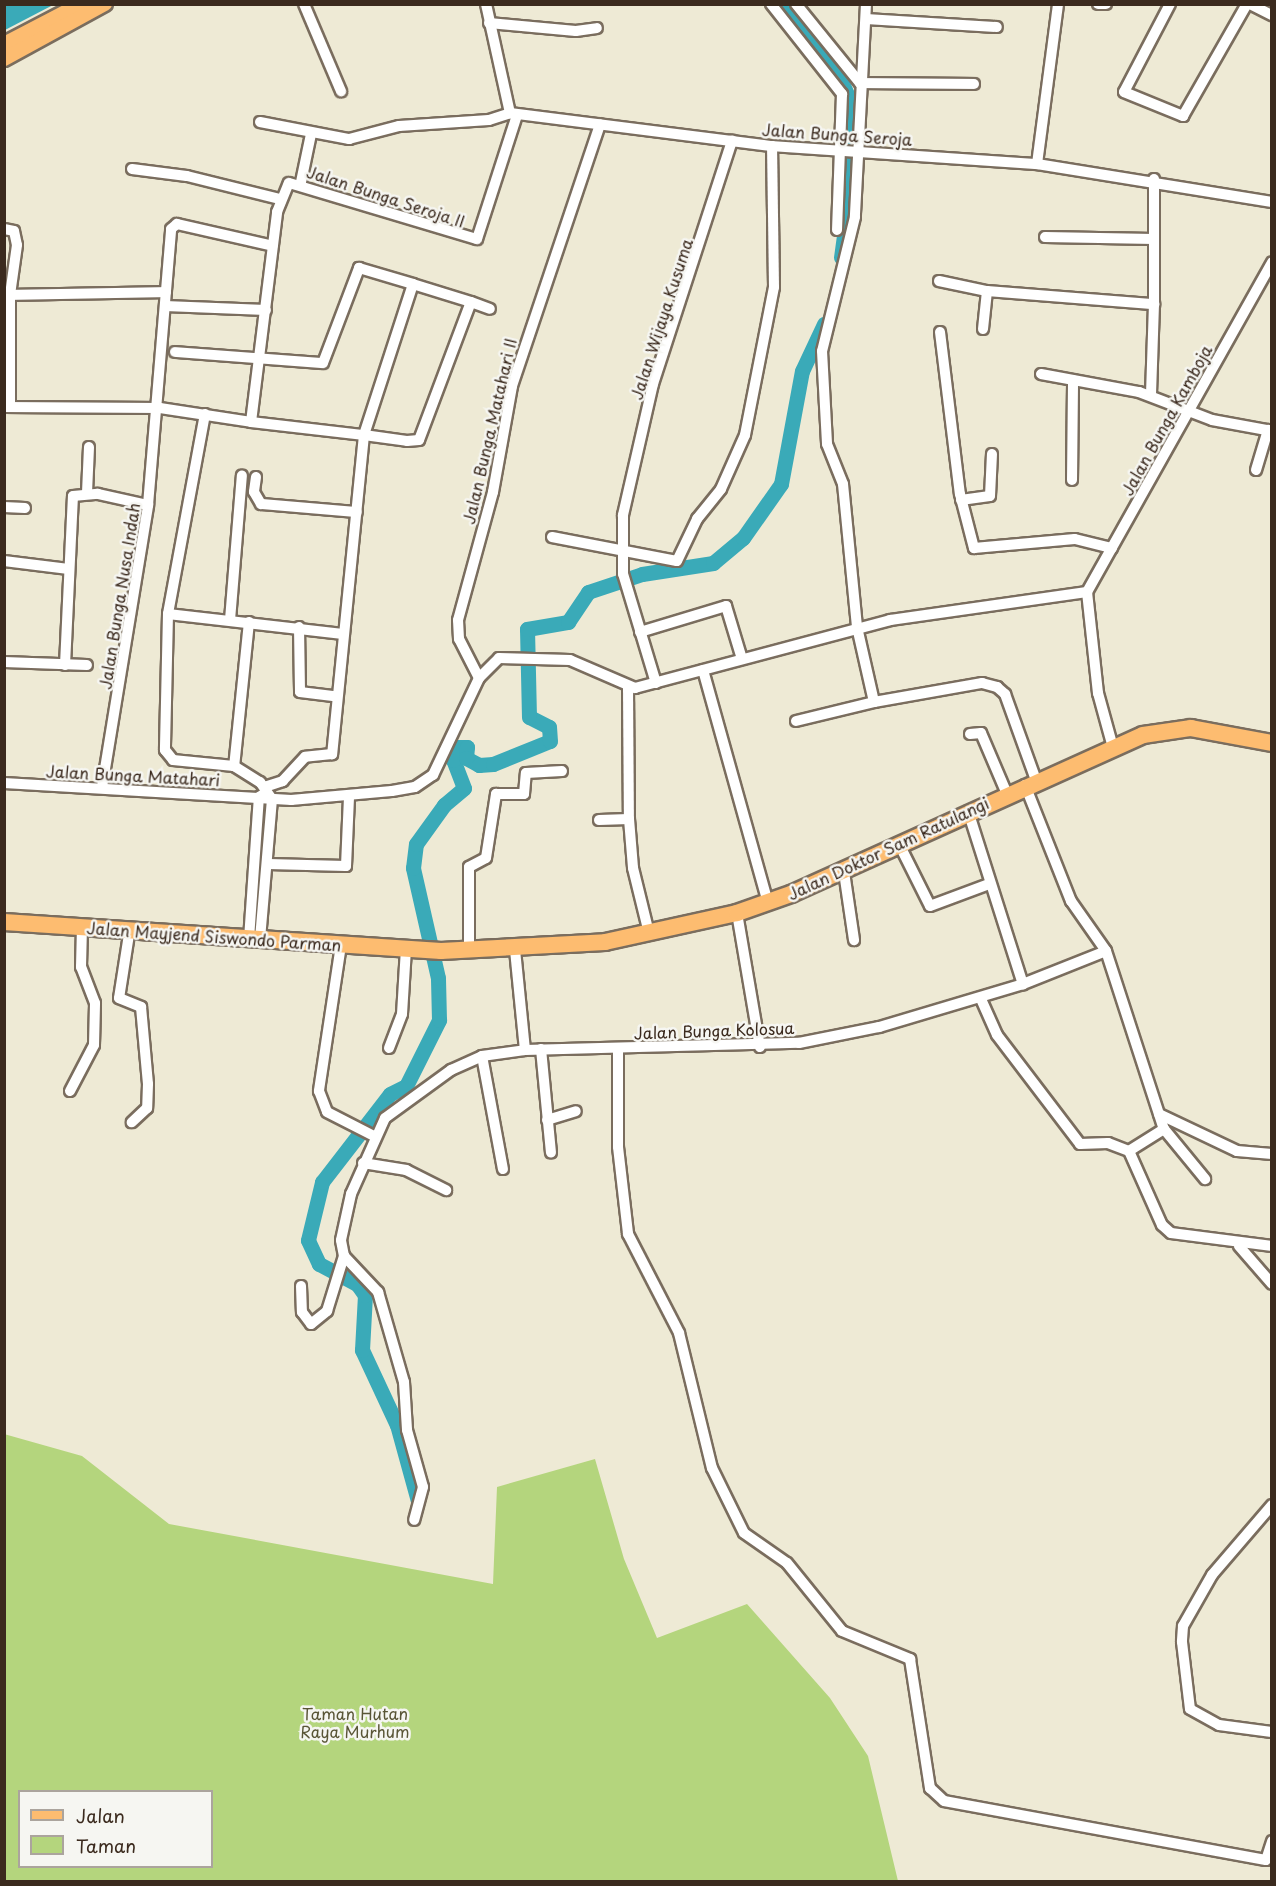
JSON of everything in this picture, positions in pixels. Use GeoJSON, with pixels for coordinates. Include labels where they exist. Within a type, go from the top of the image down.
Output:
{"type":"FeatureCollection","features":[{"type":"Feature","properties":{"kind":"highway","name":"Jalan Doktor Sam Ratulangi"},"geometry":{"type":"LineString","coordinates":[[423,950],[515,949],[649,933],[737,913],[844,872],[1112,744],[1191,728],[1272,743]]}},
{"type":"Feature","properties":{"kind":"highway","name":"Jalan Mayjend Siswondo Parman"},"geometry":{"type":"LineString","coordinates":[[4,922],[130,928],[423,950]]}},
{"type":"Feature","properties":{"kind":"main road"},"geometry":{"type":"LineString","coordinates":[[4,44],[81,4]]}},
{"type":"Feature","properties":{"kind":"main road"},"geometry":{"type":"LineString","coordinates":[[4,59],[105,4]]}},
{"type":"Feature","properties":{"kind":"street"},"geometry":{"type":"LineString","coordinates":[[304,4],[341,91]]}},
{"type":"Feature","properties":{"kind":"street"},"geometry":{"type":"LineString","coordinates":[[260,122],[311,134],[349,139],[399,126],[489,120],[513,114],[486,4]]}},
{"type":"Feature","properties":{"kind":"street"},"geometry":{"type":"LineString","coordinates":[[771,4],[842,94],[842,150],[837,230]]}},
{"type":"Feature","properties":{"kind":"street"},"geometry":{"type":"LineString","coordinates":[[796,4],[835,56],[857,72]]}},
{"type":"Feature","properties":{"kind":"street"},"geometry":{"type":"LineString","coordinates":[[866,4],[866,19],[857,72],[860,83],[860,150],[855,217],[822,351],[827,444],[843,484],[857,627],[874,702]]}},
{"type":"Feature","properties":{"kind":"street"},"geometry":{"type":"LineString","coordinates":[[1037,164],[1058,4]]}},
{"type":"Feature","properties":{"kind":"street"},"geometry":{"type":"LineString","coordinates":[[1098,4],[1106,4]]}},
{"type":"Feature","properties":{"kind":"street"},"geometry":{"type":"LineString","coordinates":[[1170,4],[1124,90],[1185,116],[1248,4],[1272,15]]}},
{"type":"Feature","properties":{"kind":"street"},"geometry":{"type":"LineString","coordinates":[[866,19],[997,27]]}},
{"type":"Feature","properties":{"kind":"street"},"geometry":{"type":"LineString","coordinates":[[489,23],[576,31],[597,28]]}},
{"type":"Feature","properties":{"kind":"street"},"geometry":{"type":"LineString","coordinates":[[821,67],[835,56]]}},
{"type":"Feature","properties":{"kind":"street"},"geometry":{"type":"LineString","coordinates":[[860,83],[974,84]]}},
{"type":"Feature","properties":{"kind":"street","name":"Jalan Bunga Seroja"},"geometry":{"type":"LineString","coordinates":[[513,114],[772,146],[860,150],[1037,164],[1154,179],[1272,202]]}},
{"type":"Feature","properties":{"kind":"street","name":"Jalan Bunga Seroja II"},"geometry":{"type":"LineString","coordinates":[[280,199],[289,183],[301,182],[477,239],[513,114]]}},
{"type":"Feature","properties":{"kind":"street","name":"Jalan Bunga Matahari II"},"geometry":{"type":"LineString","coordinates":[[479,678],[459,639],[458,620],[493,492],[512,386],[600,124]]}},
{"type":"Feature","properties":{"kind":"street"},"geometry":{"type":"LineString","coordinates":[[301,182],[311,134]]}},
{"type":"Feature","properties":{"kind":"street","name":"Jalan Wijaya Kusuma"},"geometry":{"type":"LineString","coordinates":[[656,683],[622,574],[620,554],[624,506],[653,384],[732,141]]}},
{"type":"Feature","properties":{"kind":"street"},"geometry":{"type":"LineString","coordinates":[[552,537],[620,554],[679,561],[745,435],[775,276],[770,226],[772,146]]}},
{"type":"Feature","properties":{"kind":"street"},"geometry":{"type":"LineString","coordinates":[[132,169],[187,176],[280,199],[251,422]]}},
{"type":"Feature","properties":{"kind":"street"},"geometry":{"type":"LineString","coordinates":[[1151,396],[1154,179]]}},
{"type":"Feature","properties":{"kind":"street","name":"Jalan Bunga Nusa Indah"},"geometry":{"type":"LineString","coordinates":[[102,787],[148,505],[160,408],[166,292],[175,224],[273,246]]}},
{"type":"Feature","properties":{"kind":"street"},"geometry":{"type":"LineString","coordinates":[[4,229],[14,231],[17,239],[10,295],[7,407],[160,408],[251,422],[407,441],[422,438],[471,302]]}},
{"type":"Feature","properties":{"kind":"street"},"geometry":{"type":"LineString","coordinates":[[1045,237],[1154,239]]}},
{"type":"Feature","properties":{"kind":"street","name":"Jalan Bunga Kamboja"},"geometry":{"type":"LineString","coordinates":[[1087,592],[1272,262]]}},
{"type":"Feature","properties":{"kind":"street"},"geometry":{"type":"LineString","coordinates":[[175,352],[326,361],[359,268],[490,309]]}},
{"type":"Feature","properties":{"kind":"street"},"geometry":{"type":"LineString","coordinates":[[939,281],[987,291],[1154,304]]}},
{"type":"Feature","properties":{"kind":"street"},"geometry":{"type":"LineString","coordinates":[[254,939],[266,794],[283,781],[305,757],[332,754],[335,696],[364,435],[413,284]]}},
{"type":"Feature","properties":{"kind":"street"},"geometry":{"type":"LineString","coordinates":[[983,329],[987,291]]}},
{"type":"Feature","properties":{"kind":"street"},"geometry":{"type":"LineString","coordinates":[[10,295],[166,292]]}},
{"type":"Feature","properties":{"kind":"street"},"geometry":{"type":"LineString","coordinates":[[165,306],[266,310]]}},
{"type":"Feature","properties":{"kind":"street"},"geometry":{"type":"LineString","coordinates":[[940,332],[961,500],[975,549],[1075,539],[1112,548]]}},
{"type":"Feature","properties":{"kind":"street"},"geometry":{"type":"LineString","coordinates":[[1041,374],[1151,396],[1187,412],[1270,431],[1256,470]]}},
{"type":"Feature","properties":{"kind":"street"},"geometry":{"type":"LineString","coordinates":[[1072,480],[1073,381]]}},
{"type":"Feature","properties":{"kind":"street"},"geometry":{"type":"LineString","coordinates":[[205,414],[168,614],[166,755],[173,760],[234,766],[266,794],[268,864],[254,939]]}},
{"type":"Feature","properties":{"kind":"street"},"geometry":{"type":"LineString","coordinates":[[87,493],[90,447]]}},
{"type":"Feature","properties":{"kind":"street"},"geometry":{"type":"LineString","coordinates":[[961,500],[990,496],[992,454]]}},
{"type":"Feature","properties":{"kind":"street"},"geometry":{"type":"LineString","coordinates":[[230,620],[242,475]]}},
{"type":"Feature","properties":{"kind":"street"},"geometry":{"type":"LineString","coordinates":[[256,477],[254,492],[261,504],[357,512]]}},
{"type":"Feature","properties":{"kind":"street"},"geometry":{"type":"LineString","coordinates":[[65,665],[73,496],[87,493],[148,505]]}},
{"type":"Feature","properties":{"kind":"street"},"geometry":{"type":"LineString","coordinates":[[4,507],[25,508]]}},
{"type":"Feature","properties":{"kind":"street"},"geometry":{"type":"LineString","coordinates":[[4,561],[69,569]]}},
{"type":"Feature","properties":{"kind":"street"},"geometry":{"type":"LineString","coordinates":[[649,933],[628,819],[628,688],[656,683],[857,627],[939,610],[1087,592],[1094,668],[1112,744]]}},
{"type":"Feature","properties":{"kind":"street"},"geometry":{"type":"LineString","coordinates":[[640,632],[726,606],[742,659]]}},
{"type":"Feature","properties":{"kind":"street"},"geometry":{"type":"LineString","coordinates":[[168,614],[299,627],[343,634]]}},
{"type":"Feature","properties":{"kind":"street"},"geometry":{"type":"LineString","coordinates":[[234,766],[249,622]]}},
{"type":"Feature","properties":{"kind":"street"},"geometry":{"type":"LineString","coordinates":[[299,627],[300,692],[335,696]]}},
{"type":"Feature","properties":{"kind":"street","name":"Jalan Bunga Matahari"},"geometry":{"type":"LineString","coordinates":[[4,783],[349,797],[427,780],[479,678],[494,660],[521,656],[547,656],[570,660],[628,688]]}},
{"type":"Feature","properties":{"kind":"street"},"geometry":{"type":"LineString","coordinates":[[4,662],[87,665]]}},
{"type":"Feature","properties":{"kind":"street"},"geometry":{"type":"LineString","coordinates":[[703,669],[768,903]]}},
{"type":"Feature","properties":{"kind":"street"},"geometry":{"type":"LineString","coordinates":[[796,721],[874,702],[982,683],[997,687],[1016,720],[1031,782],[1071,901],[1106,951],[1164,1129],[1205,1179]]}},
{"type":"Feature","properties":{"kind":"street"},"geometry":{"type":"LineString","coordinates":[[970,734],[981,733],[1007,794]]}},
{"type":"Feature","properties":{"kind":"street"},"geometry":{"type":"LineString","coordinates":[[470,950],[469,867],[486,858],[496,794],[524,794],[526,772],[562,771]]}},
{"type":"Feature","properties":{"kind":"street"},"geometry":{"type":"LineString","coordinates":[[268,864],[346,866],[349,797]]}},
{"type":"Feature","properties":{"kind":"street"},"geometry":{"type":"LineString","coordinates":[[968,811],[989,884],[1023,984]]}},
{"type":"Feature","properties":{"kind":"street"},"geometry":{"type":"LineString","coordinates":[[598,820],[628,819]]}},
{"type":"Feature","properties":{"kind":"street"},"geometry":{"type":"LineString","coordinates":[[899,844],[930,906],[989,884]]}},
{"type":"Feature","properties":{"kind":"street"},"geometry":{"type":"LineString","coordinates":[[844,872],[854,940]]}},
{"type":"Feature","properties":{"kind":"street"},"geometry":{"type":"LineString","coordinates":[[737,913],[760,1047]]}},
{"type":"Feature","properties":{"kind":"street"},"geometry":{"type":"LineString","coordinates":[[69,1091],[94,1045],[95,1003],[81,967],[82,926]]}},
{"type":"Feature","properties":{"kind":"street"},"geometry":{"type":"LineString","coordinates":[[130,928],[118,998],[141,1007],[148,1084],[147,1108],[132,1122]]}},
{"type":"Feature","properties":{"kind":"street"},"geometry":{"type":"LineString","coordinates":[[341,945],[319,1091],[327,1112],[367,1130]]}},
{"type":"Feature","properties":{"kind":"street"},"geometry":{"type":"LineString","coordinates":[[389,1048],[402,1014],[406,949]]}},
{"type":"Feature","properties":{"kind":"street"},"geometry":{"type":"LineString","coordinates":[[515,949],[525,1050]]}},
{"type":"Feature","properties":{"kind":"street","name":"Jalan Bunga Kolosua"},"geometry":{"type":"LineString","coordinates":[[344,1256],[344,1224],[363,1163],[367,1130],[411,1096],[483,1056],[541,1049],[760,1047],[839,1037],[981,999],[1106,951]]}},
{"type":"Feature","properties":{"kind":"street"},"geometry":{"type":"LineString","coordinates":[[981,999],[997,1035],[1080,1144],[1108,1143],[1129,1151],[1166,1229],[1239,1246],[1272,1246]]}},
{"type":"Feature","properties":{"kind":"street"},"geometry":{"type":"LineString","coordinates":[[618,1048],[618,1147],[626,1225],[679,1333],[712,1468],[744,1533],[793,1569],[842,1631],[910,1659],[930,1788],[944,1802],[1266,1860],[1272,1841]]}},
{"type":"Feature","properties":{"kind":"street"},"geometry":{"type":"LineString","coordinates":[[541,1049],[551,1153]]}},
{"type":"Feature","properties":{"kind":"street"},"geometry":{"type":"LineString","coordinates":[[483,1056],[503,1169]]}},
{"type":"Feature","properties":{"kind":"street"},"geometry":{"type":"LineString","coordinates":[[548,1120],[576,1112]]}},
{"type":"Feature","properties":{"kind":"street"},"geometry":{"type":"LineString","coordinates":[[1160,1114],[1237,1151],[1272,1154]]}},
{"type":"Feature","properties":{"kind":"street"},"geometry":{"type":"LineString","coordinates":[[1129,1151],[1164,1129]]}},
{"type":"Feature","properties":{"kind":"street"},"geometry":{"type":"LineString","coordinates":[[363,1163],[406,1170],[446,1190]]}},
{"type":"Feature","properties":{"kind":"street"},"geometry":{"type":"LineString","coordinates":[[1239,1246],[1272,1284]]}},
{"type":"Feature","properties":{"kind":"street"},"geometry":{"type":"LineString","coordinates":[[301,1286],[302,1312],[311,1324],[327,1311],[332,1284],[344,1256],[378,1292],[405,1382],[407,1430],[423,1487],[414,1520]]}},
{"type":"Feature","properties":{"kind":"street"},"geometry":{"type":"LineString","coordinates":[[1272,1505],[1212,1575],[1183,1626],[1182,1642],[1190,1709],[1219,1725],[1272,1732]]}},
{"type":"Feature","properties":{"kind":"green space","name":"Taman Hutan Raya Murhum"},"geometry":{"type":"Polygon","coordinates":[[[4,1434],[82,1456],[169,1524],[493,1584],[497,1487],[595,1459],[624,1559],[657,1638],[747,1604],[830,1698],[868,1756],[898,1881],[5,1881],[4,1434]]]}},
{"type":"Feature","properties":{"kind":"water"},"geometry":{"type":"Polygon","coordinates":[[[5,4],[53,4],[53,5],[5,30],[5,4]]]}},
{"type":"Feature","properties":{"kind":"waterway"},"geometry":{"type":"LineString","coordinates":[[783,4],[834,65],[850,101],[852,177],[841,257]]}},
{"type":"Feature","properties":{"kind":"waterway"},"geometry":{"type":"LineString","coordinates":[[418,1501],[397,1425],[362,1350],[365,1295],[357,1284],[319,1264],[308,1240],[322,1182],[390,1094],[406,1086],[439,1020],[438,978],[413,868],[416,844],[444,805],[464,788],[453,760],[456,747],[467,747],[466,758],[479,765],[493,764],[550,741],[549,727],[529,717],[527,629],[568,622],[588,592],[642,574],[713,563],[743,538],[781,484],[802,371],[824,324]]}}]}
